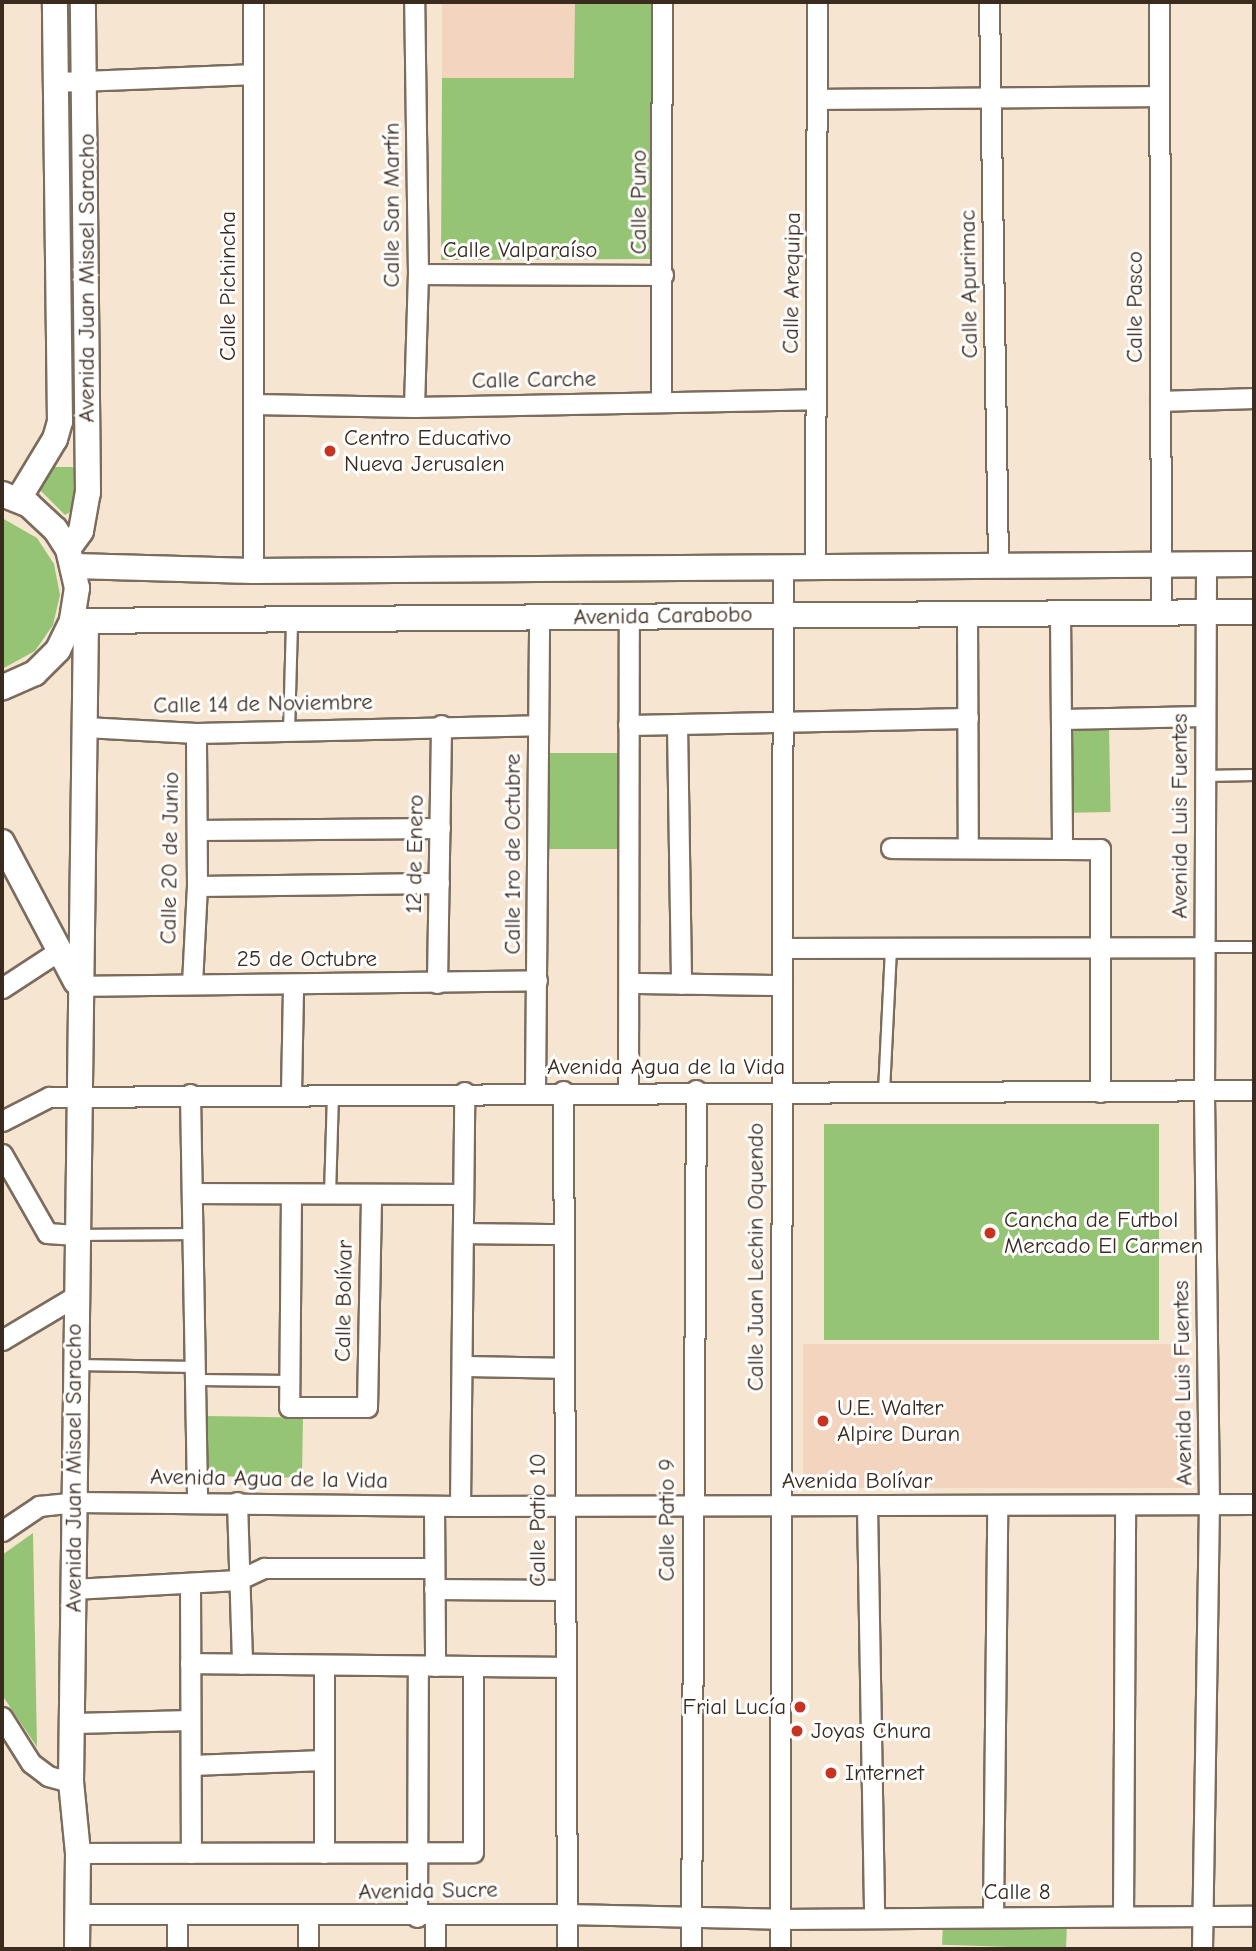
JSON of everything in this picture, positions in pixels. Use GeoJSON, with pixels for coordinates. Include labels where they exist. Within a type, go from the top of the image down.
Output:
{"type":"FeatureCollection","features":[{"type":"Feature","properties":{"kind":"street","name":"Avenida Juan Misael Saracho"},"geometry":{"type":"LineString","coordinates":[[10,497],[55,439],[60,422],[55,2]]}},
{"type":"Feature","properties":{"kind":"street","name":"Avenida Juan Misael Saracho"},"geometry":{"type":"LineString","coordinates":[[71,557],[81,531],[89,493],[83,2]]}},
{"type":"Feature","properties":{"kind":"street","name":"Calle Pichincha"},"geometry":{"type":"LineString","coordinates":[[253,2],[253,571]]}},
{"type":"Feature","properties":{"kind":"street","name":"Calle San Martín"},"geometry":{"type":"LineString","coordinates":[[414,2],[418,274],[414,407]]}},
{"type":"Feature","properties":{"kind":"street","name":"Calle Puno"},"geometry":{"type":"LineString","coordinates":[[661,402],[662,2]]}},
{"type":"Feature","properties":{"kind":"street","name":"Calle Arequipa"},"geometry":{"type":"LineString","coordinates":[[815,565],[819,99],[817,2]]}},
{"type":"Feature","properties":{"kind":"street","name":"Calle Apurimac"},"geometry":{"type":"LineString","coordinates":[[989,2],[998,565]]}},
{"type":"Feature","properties":{"kind":"street","name":"Calle Pasco"},"geometry":{"type":"LineString","coordinates":[[1159,2],[1161,612]]}},
{"type":"Feature","properties":{"kind":"street"},"geometry":{"type":"LineString","coordinates":[[56,82],[253,74]]}},
{"type":"Feature","properties":{"kind":"street"},"geometry":{"type":"LineString","coordinates":[[819,99],[1159,96]]}},
{"type":"Feature","properties":{"kind":"street","name":"Calle Valparaíso"},"geometry":{"type":"LineString","coordinates":[[418,274],[663,275]]}},
{"type":"Feature","properties":{"kind":"street"},"geometry":{"type":"LineString","coordinates":[[1160,401],[1254,398]]}},
{"type":"Feature","properties":{"kind":"street","name":"Calle Carche"},"geometry":{"type":"LineString","coordinates":[[253,404],[414,407],[816,399]]}},
{"type":"Feature","properties":{"kind":"street"},"geometry":{"type":"LineString","coordinates":[[2,688],[43,666],[79,622],[77,588],[71,557],[47,520],[10,497]]}},
{"type":"Feature","properties":{"kind":"street"},"geometry":{"type":"LineString","coordinates":[[71,557],[253,571],[783,565],[1254,564]]}},
{"type":"Feature","properties":{"kind":"street","name":"Avenida Luis Fuentes"},"geometry":{"type":"LineString","coordinates":[[1202,1949],[1209,1504],[1204,1092],[1206,564]]}},
{"type":"Feature","properties":{"kind":"street","name":"Calle Juan Lechin Oquendo"},"geometry":{"type":"LineString","coordinates":[[779,1949],[782,985],[780,723],[783,565]]}},
{"type":"Feature","properties":{"kind":"street","name":"Avenida Carabobo"},"geometry":{"type":"LineString","coordinates":[[79,622],[1254,612]]}},
{"type":"Feature","properties":{"kind":"street"},"geometry":{"type":"LineString","coordinates":[[1060,613],[1062,847]]}},
{"type":"Feature","properties":{"kind":"street"},"geometry":{"type":"LineString","coordinates":[[967,614],[968,848]]}},
{"type":"Feature","properties":{"kind":"street","name":"Calle 1ro de Octubre"},"geometry":{"type":"LineString","coordinates":[[535,1091],[539,617]]}},
{"type":"Feature","properties":{"kind":"street"},"geometry":{"type":"LineString","coordinates":[[628,1091],[629,617]]}},
{"type":"Feature","properties":{"kind":"street","name":"Avenida Juan Misael Saracho"},"geometry":{"type":"LineString","coordinates":[[77,1949],[78,1853],[71,1782],[76,1502],[74,1297],[78,985],[85,727],[79,622]]}},
{"type":"Feature","properties":{"kind":"street"},"geometry":{"type":"LineString","coordinates":[[1061,719],[1205,716]]}},
{"type":"Feature","properties":{"kind":"street"},"geometry":{"type":"LineString","coordinates":[[628,725],[968,718]]}},
{"type":"Feature","properties":{"kind":"street"},"geometry":{"type":"LineString","coordinates":[[677,724],[681,984]]}},
{"type":"Feature","properties":{"kind":"street","name":"Calle 14 de Noviembre"},"geometry":{"type":"LineString","coordinates":[[85,727],[196,733],[440,725],[538,725]]}},
{"type":"Feature","properties":{"kind":"street","name":"12 de Enero"},"geometry":{"type":"LineString","coordinates":[[437,983],[440,725]]}},
{"type":"Feature","properties":{"kind":"street","name":"Calle 20 de Junio"},"geometry":{"type":"LineString","coordinates":[[192,984],[197,887],[196,733]]}},
{"type":"Feature","properties":{"kind":"street"},"geometry":{"type":"LineString","coordinates":[[197,830],[440,828]]}},
{"type":"Feature","properties":{"kind":"street","name":"Avenida Juan Misael Saracho"},"geometry":{"type":"LineString","coordinates":[[2,842],[78,985]]}},
{"type":"Feature","properties":{"kind":"street"},"geometry":{"type":"LineString","coordinates":[[891,848],[1100,849],[1100,1092]]}},
{"type":"Feature","properties":{"kind":"street"},"geometry":{"type":"LineString","coordinates":[[197,887],[439,883]]}},
{"type":"Feature","properties":{"kind":"street"},"geometry":{"type":"LineString","coordinates":[[782,948],[1205,947]]}},
{"type":"Feature","properties":{"kind":"street"},"geometry":{"type":"LineString","coordinates":[[2,988],[60,950]]}},
{"type":"Feature","properties":{"kind":"street","name":"25 de Octubre"},"geometry":{"type":"LineString","coordinates":[[78,985],[537,980]]}},
{"type":"Feature","properties":{"kind":"street"},"geometry":{"type":"LineString","coordinates":[[630,983],[782,985]]}},
{"type":"Feature","properties":{"kind":"street"},"geometry":{"type":"LineString","coordinates":[[291,1093],[293,984]]}},
{"type":"Feature","properties":{"kind":"street","name":"Avenida Agua de la Vida"},"geometry":{"type":"LineString","coordinates":[[2,1121],[49,1097],[696,1090],[1254,1090]]}},
{"type":"Feature","properties":{"kind":"street","name":"Calle Patio 9"},"geometry":{"type":"LineString","coordinates":[[691,1949],[691,1506],[696,1090]]}},
{"type":"Feature","properties":{"kind":"street","name":"Calle Patio 10"},"geometry":{"type":"LineString","coordinates":[[563,1091],[562,1506],[567,1949]]}},
{"type":"Feature","properties":{"kind":"street"},"geometry":{"type":"LineString","coordinates":[[460,1506],[464,1092]]}},
{"type":"Feature","properties":{"kind":"street"},"geometry":{"type":"LineString","coordinates":[[190,1094],[197,1501]]}},
{"type":"Feature","properties":{"kind":"street"},"geometry":{"type":"LineString","coordinates":[[2,1154],[47,1233],[76,1235]]}},
{"type":"Feature","properties":{"kind":"street"},"geometry":{"type":"LineString","coordinates":[[192,1193],[371,1196],[463,1194]]}},
{"type":"Feature","properties":{"kind":"street"},"geometry":{"type":"LineString","coordinates":[[290,1194],[290,1381]]}},
{"type":"Feature","properties":{"kind":"street","name":"Calle Bolívar"},"geometry":{"type":"LineString","coordinates":[[290,1381],[289,1407],[367,1407],[371,1196]]}},
{"type":"Feature","properties":{"kind":"street"},"geometry":{"type":"LineString","coordinates":[[463,1233],[563,1234]]}},
{"type":"Feature","properties":{"kind":"street"},"geometry":{"type":"LineString","coordinates":[[2,1340],[74,1297]]}},
{"type":"Feature","properties":{"kind":"street"},"geometry":{"type":"LineString","coordinates":[[462,1366],[563,1368]]}},
{"type":"Feature","properties":{"kind":"street","name":"Avenida Agua de la Vida"},"geometry":{"type":"LineString","coordinates":[[2,1531],[39,1506],[76,1502],[197,1501],[460,1506]]}},
{"type":"Feature","properties":{"kind":"street"},"geometry":{"type":"LineString","coordinates":[[237,1502],[242,1664]]}},
{"type":"Feature","properties":{"kind":"street","name":"Avenida Bolívar"},"geometry":{"type":"LineString","coordinates":[[460,1506],[1254,1504]]}},
{"type":"Feature","properties":{"kind":"street"},"geometry":{"type":"LineString","coordinates":[[434,1506],[434,1590],[426,1666],[417,1852],[426,1916],[435,1949]]}},
{"type":"Feature","properties":{"kind":"street"},"geometry":{"type":"LineString","coordinates":[[867,1506],[874,1918]]}},
{"type":"Feature","properties":{"kind":"street"},"geometry":{"type":"LineString","coordinates":[[993,1917],[997,1506]]}},
{"type":"Feature","properties":{"kind":"street"},"geometry":{"type":"LineString","coordinates":[[1123,1916],[1125,1506]]}},
{"type":"Feature","properties":{"kind":"street"},"geometry":{"type":"LineString","coordinates":[[73,1589],[238,1580],[264,1568],[434,1567]]}},
{"type":"Feature","properties":{"kind":"street"},"geometry":{"type":"LineString","coordinates":[[190,1583],[191,1853]]}},
{"type":"Feature","properties":{"kind":"street"},"geometry":{"type":"LineString","coordinates":[[434,1590],[563,1590]]}},
{"type":"Feature","properties":{"kind":"street"},"geometry":{"type":"LineString","coordinates":[[190,1663],[564,1667]]}},
{"type":"Feature","properties":{"kind":"street"},"geometry":{"type":"LineString","coordinates":[[324,1665],[324,1853]]}},
{"type":"Feature","properties":{"kind":"street"},"geometry":{"type":"LineString","coordinates":[[78,1853],[472,1852],[473,1666]]}},
{"type":"Feature","properties":{"kind":"street"},"geometry":{"type":"LineString","coordinates":[[2,1717],[32,1763],[48,1776],[71,1782]]}},
{"type":"Feature","properties":{"kind":"street"},"geometry":{"type":"LineString","coordinates":[[74,1723],[190,1720]]}},
{"type":"Feature","properties":{"kind":"street"},"geometry":{"type":"LineString","coordinates":[[191,1765],[324,1760]]}},
{"type":"Feature","properties":{"kind":"street","name":"Avenida Sucre"},"geometry":{"type":"LineString","coordinates":[[78,1914],[309,1917],[568,1914],[779,1919]]}},
{"type":"Feature","properties":{"kind":"street"},"geometry":{"type":"LineString","coordinates":[[177,1916],[177,1949]]}},
{"type":"Feature","properties":{"kind":"street","name":"Calle 8"},"geometry":{"type":"LineString","coordinates":[[779,1919],[1254,1916]]}},
{"type":"Feature","properties":{"kind":"street"},"geometry":{"type":"LineString","coordinates":[[308,1949],[309,1917]]}},
{"type":"Feature","properties":{"kind":"lane"},"geometry":{"type":"LineString","coordinates":[[289,731],[292,620]]}},
{"type":"Feature","properties":{"kind":"lane"},"geometry":{"type":"LineString","coordinates":[[1205,776],[1254,775]]}},
{"type":"Feature","properties":{"kind":"lane"},"geometry":{"type":"LineString","coordinates":[[884,1092],[891,947]]}},
{"type":"Feature","properties":{"kind":"lane"},"geometry":{"type":"LineString","coordinates":[[1205,947],[1254,947]]}},
{"type":"Feature","properties":{"kind":"lane"},"geometry":{"type":"LineString","coordinates":[[330,1195],[334,1093]]}},
{"type":"Feature","properties":{"kind":"lane"},"geometry":{"type":"LineString","coordinates":[[76,1235],[193,1234]]}},
{"type":"Feature","properties":{"kind":"lane"},"geometry":{"type":"LineString","coordinates":[[75,1365],[290,1381]]}},
{"type":"Feature","properties":{"kind":"shaded area"},"geometry":{"type":"Polygon","coordinates":[[[442,2],[575,2],[575,78],[442,78],[442,2]]]}},
{"type":"Feature","properties":{"kind":"shaded area"},"geometry":{"type":"Polygon","coordinates":[[[803,1344],[1185,1344],[1185,1488],[803,1488],[803,1344]]]}},
{"type":"Feature","properties":{"kind":"green space"},"geometry":{"type":"Polygon","coordinates":[[[575,2],[651,2],[651,259],[441,260],[442,78],[574,78],[575,2]]]}},
{"type":"Feature","properties":{"kind":"green space"},"geometry":{"type":"Polygon","coordinates":[[[53,467],[72,467],[80,472],[75,509],[65,515],[40,490],[42,478],[53,467]]]}},
{"type":"Feature","properties":{"kind":"green space"},"geometry":{"type":"Polygon","coordinates":[[[2,518],[37,538],[54,564],[60,595],[53,625],[35,651],[2,669],[2,518]]]}},
{"type":"Feature","properties":{"kind":"green space"},"geometry":{"type":"Polygon","coordinates":[[[1109,724],[1111,812],[1072,813],[1070,725],[1109,724]]]}},
{"type":"Feature","properties":{"kind":"green space"},"geometry":{"type":"Polygon","coordinates":[[[549,753],[621,753],[621,849],[549,849],[549,753]]]}},
{"type":"Feature","properties":{"kind":"green space","name":"Cancha de Futbol Mercado El Carmen"},"geometry":{"type":"Polygon","coordinates":[[[824,1124],[1159,1124],[1159,1340],[824,1340],[824,1124]]]}},
{"type":"Feature","properties":{"kind":"green space"},"geometry":{"type":"Polygon","coordinates":[[[206,1416],[303,1418],[302,1478],[205,1476],[206,1416]]]}},
{"type":"Feature","properties":{"kind":"green space"},"geometry":{"type":"Polygon","coordinates":[[[33,1533],[37,1747],[2,1695],[2,1555],[33,1533]]]}},
{"type":"Feature","properties":{"kind":"green space"},"geometry":{"type":"Polygon","coordinates":[[[943,1918],[1067,1922],[1066,1949],[942,1945],[943,1918]]]}},
{"type":"Feature","properties":{"kind":"place","name":"Centro Educativo Nueva Jerusalen"},"geometry":{"type":"Point","coordinates":[330,451]}},
{"type":"Feature","properties":{"kind":"place","name":"Cancha de Futbol Mercado El Carmen"},"geometry":{"type":"Point","coordinates":[990,1233]}},
{"type":"Feature","properties":{"kind":"place","name":"U.E. Walter Alpire Duran"},"geometry":{"type":"Point","coordinates":[823,1421]}},
{"type":"Feature","properties":{"kind":"place","name":"Frial Lucía"},"geometry":{"type":"Point","coordinates":[800,1707]}},
{"type":"Feature","properties":{"kind":"place","name":"Joyas Chura"},"geometry":{"type":"Point","coordinates":[797,1731]}},
{"type":"Feature","properties":{"kind":"place","name":"Internet"},"geometry":{"type":"Point","coordinates":[831,1773]}}]}
